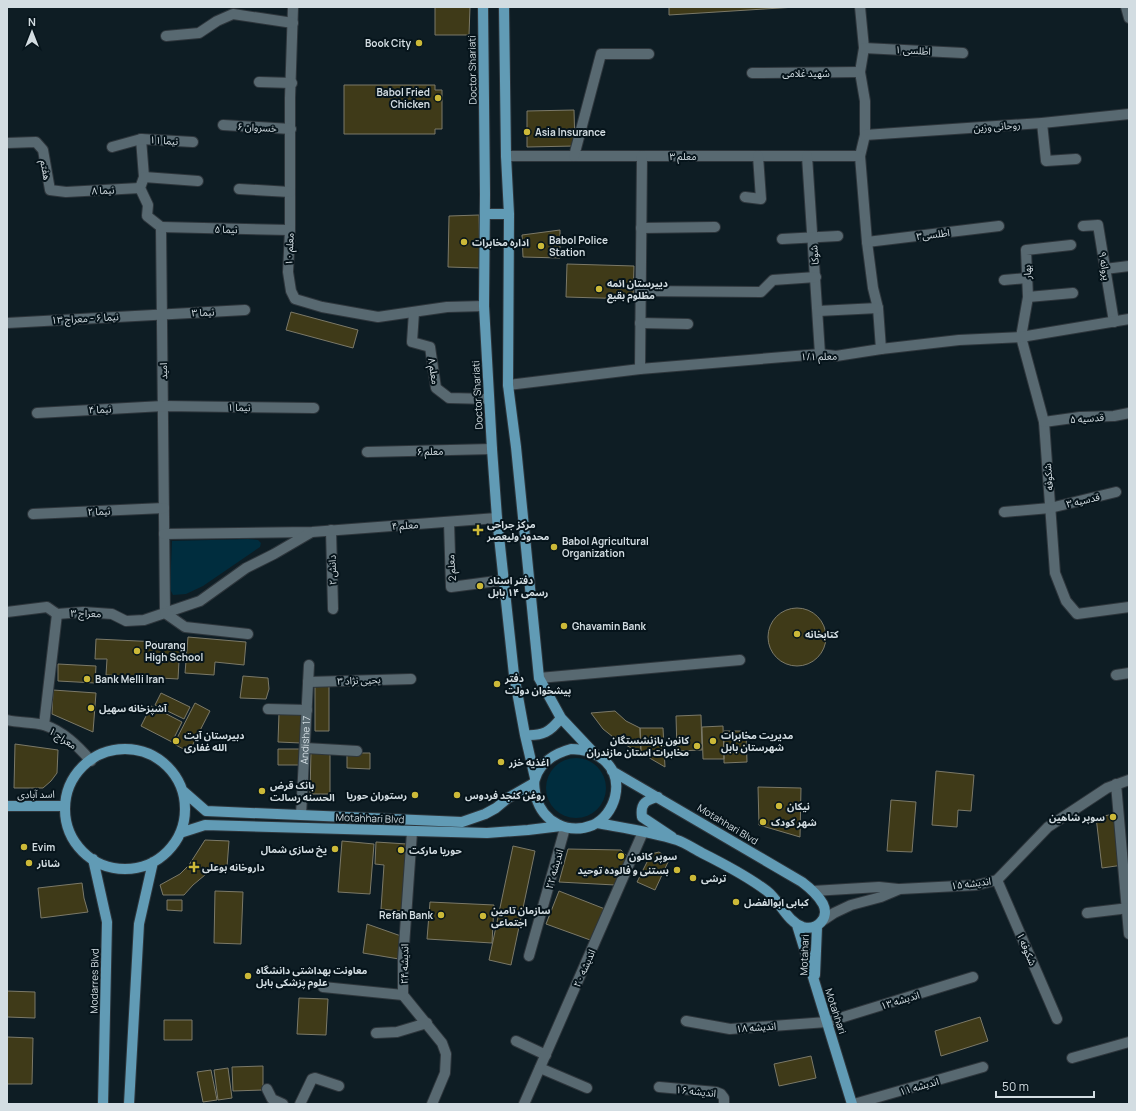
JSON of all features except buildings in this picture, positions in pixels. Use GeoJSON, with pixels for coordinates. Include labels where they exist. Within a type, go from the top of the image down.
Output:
{"type":"FeatureCollection","features":[{"type":"Feature","properties":{"kind":"main road","name":"Doctor Shariati"},"geometry":{"type":"LineString","coordinates":[[483,7],[485,214],[484,306],[492,449],[497,518],[514,675],[534,780]]}},
{"type":"Feature","properties":{"kind":"main road"},"geometry":{"type":"LineString","coordinates":[[504,7],[506,156],[509,214],[508,385],[516,447],[539,678],[561,718],[593,752],[601,757],[612,771],[616,788],[614,800],[609,811],[597,823],[582,828],[563,827],[551,821],[538,804],[534,780],[547,761],[560,752],[571,749],[582,749],[593,752]]}},
{"type":"Feature","properties":{"kind":"main road"},"geometry":{"type":"LineString","coordinates":[[485,214],[509,214]]}},
{"type":"Feature","properties":{"kind":"main road"},"geometry":{"type":"LineString","coordinates":[[525,735],[546,733],[561,718]]}},
{"type":"Feature","properties":{"kind":"main road"},"geometry":{"type":"LineString","coordinates":[[117,750],[134,750],[149,754],[163,763],[174,775],[182,790],[185,807],[184,824],[177,840],[166,853],[152,862],[138,868],[122,869],[107,866],[93,859],[81,849],[72,836],[66,821],[66,806],[69,790],[76,775],[101,754],[117,750]]}},
{"type":"Feature","properties":{"kind":"main road","name":"Motahhari Blvd"},"geometry":{"type":"LineString","coordinates":[[612,771],[802,882],[813,891],[824,906]]}},
{"type":"Feature","properties":{"kind":"main road","name":"Motahhari Blvd"},"geometry":{"type":"LineString","coordinates":[[182,790],[206,811],[462,822],[485,814],[496,808],[534,780]]}},
{"type":"Feature","properties":{"kind":"main road"},"geometry":{"type":"LineString","coordinates":[[658,797],[649,799],[644,803],[641,810],[642,817],[678,841],[730,867],[768,891],[777,900],[796,925],[805,928],[819,924]]}},
{"type":"Feature","properties":{"kind":"main road","name":"اسد آبادی"},"geometry":{"type":"LineString","coordinates":[[7,806],[66,806]]}},
{"type":"Feature","properties":{"kind":"main road"},"geometry":{"type":"LineString","coordinates":[[597,823],[678,841]]}},
{"type":"Feature","properties":{"kind":"main road","name":"Motahhari Blvd"},"geometry":{"type":"LineString","coordinates":[[180,833],[205,825],[487,833],[563,827]]}},
{"type":"Feature","properties":{"kind":"main road","name":"Modarres Blvd"},"geometry":{"type":"LineString","coordinates":[[93,859],[107,922],[103,1104]]}},
{"type":"Feature","properties":{"kind":"main road"},"geometry":{"type":"LineString","coordinates":[[129,1104],[139,924],[152,862]]}},
{"type":"Feature","properties":{"kind":"main road","name":"Motahari"},"geometry":{"type":"LineString","coordinates":[[814,984],[819,924],[824,916],[824,906]]}},
{"type":"Feature","properties":{"kind":"main road","name":"Motahhari"},"geometry":{"type":"LineString","coordinates":[[796,925],[853,1104]]}},
{"type":"Feature","properties":{"kind":"street","name":"معلم ۱۰"},"geometry":{"type":"LineString","coordinates":[[294,7],[292,83],[290,98],[290,230],[288,272],[291,291],[295,299],[322,307],[378,317],[447,307],[484,306]]}},
{"type":"Feature","properties":{"kind":"street"},"geometry":{"type":"LineString","coordinates":[[860,7],[864,48],[860,72],[865,102],[866,136],[860,156],[867,242],[873,288],[878,308],[881,349]]}},
{"type":"Feature","properties":{"kind":"street"},"geometry":{"type":"LineString","coordinates":[[1126,7],[1129,18]]}},
{"type":"Feature","properties":{"kind":"street"},"geometry":{"type":"LineString","coordinates":[[166,36],[200,33],[217,21],[232,14],[293,24]]}},
{"type":"Feature","properties":{"kind":"street","name":"اطلسی ۱"},"geometry":{"type":"LineString","coordinates":[[864,48],[962,53]]}},
{"type":"Feature","properties":{"kind":"street"},"geometry":{"type":"LineString","coordinates":[[574,156],[601,54],[649,54]]}},
{"type":"Feature","properties":{"kind":"street","name":"شهید غلامی"},"geometry":{"type":"LineString","coordinates":[[752,73],[860,72]]}},
{"type":"Feature","properties":{"kind":"street"},"geometry":{"type":"LineString","coordinates":[[259,82],[292,83]]}},
{"type":"Feature","properties":{"kind":"street","name":"روحانی وزین"},"geometry":{"type":"LineString","coordinates":[[866,136],[1042,123],[1129,114]]}},
{"type":"Feature","properties":{"kind":"street"},"geometry":{"type":"LineString","coordinates":[[1042,123],[1046,161],[1076,159]]}},
{"type":"Feature","properties":{"kind":"street","name":"خسروان ۶"},"geometry":{"type":"LineString","coordinates":[[223,125],[291,129]]}},
{"type":"Feature","properties":{"kind":"street"},"geometry":{"type":"LineString","coordinates":[[141,139],[144,177],[140,188],[148,205],[147,216],[162,228]]}},
{"type":"Feature","properties":{"kind":"street","name":"نیما ۱۱"},"geometry":{"type":"LineString","coordinates":[[112,147],[141,139],[193,142]]}},
{"type":"Feature","properties":{"kind":"street","name":"هفتم"},"geometry":{"type":"LineString","coordinates":[[7,143],[36,142],[43,150],[50,190],[66,192]]}},
{"type":"Feature","properties":{"kind":"street","name":"معلم ۳"},"geometry":{"type":"LineString","coordinates":[[506,156],[860,156]]}},
{"type":"Feature","properties":{"kind":"street"},"geometry":{"type":"LineString","coordinates":[[640,369],[642,156]]}},
{"type":"Feature","properties":{"kind":"street"},"geometry":{"type":"LineString","coordinates":[[745,197],[761,199],[758,156]]}},
{"type":"Feature","properties":{"kind":"street","name":"شوکا"},"geometry":{"type":"LineString","coordinates":[[807,156],[820,354]]}},
{"type":"Feature","properties":{"kind":"street"},"geometry":{"type":"LineString","coordinates":[[144,177],[198,181]]}},
{"type":"Feature","properties":{"kind":"street","name":"نیما ۸"},"geometry":{"type":"LineString","coordinates":[[66,192],[140,188]]}},
{"type":"Feature","properties":{"kind":"street"},"geometry":{"type":"LineString","coordinates":[[239,189],[290,192]]}},
{"type":"Feature","properties":{"kind":"street","name":"پروانه ۹"},"geometry":{"type":"LineString","coordinates":[[1083,226],[1098,225],[1114,322]]}},
{"type":"Feature","properties":{"kind":"street","name":"اطلسی۳"},"geometry":{"type":"LineString","coordinates":[[867,242],[999,226]]}},
{"type":"Feature","properties":{"kind":"street"},"geometry":{"type":"LineString","coordinates":[[641,228],[716,227]]}},
{"type":"Feature","properties":{"kind":"street","name":"نیما ۵"},"geometry":{"type":"LineString","coordinates":[[162,228],[290,230]]}},
{"type":"Feature","properties":{"kind":"street","name":"امید"},"geometry":{"type":"LineString","coordinates":[[162,228],[165,613]]}},
{"type":"Feature","properties":{"kind":"street"},"geometry":{"type":"LineString","coordinates":[[782,239],[838,236]]}},
{"type":"Feature","properties":{"kind":"street","name":"بهار"},"geometry":{"type":"LineString","coordinates":[[1021,337],[1028,297],[1026,250],[1071,245]]}},
{"type":"Feature","properties":{"kind":"street"},"geometry":{"type":"LineString","coordinates":[[1105,269],[1129,266]]}},
{"type":"Feature","properties":{"kind":"street"},"geometry":{"type":"LineString","coordinates":[[640,291],[761,292],[773,280],[816,277]]}},
{"type":"Feature","properties":{"kind":"street"},"geometry":{"type":"LineString","coordinates":[[1004,280],[1027,278]]}},
{"type":"Feature","properties":{"kind":"street"},"geometry":{"type":"LineString","coordinates":[[1028,297],[1073,293]]}},
{"type":"Feature","properties":{"kind":"street"},"geometry":{"type":"LineString","coordinates":[[818,311],[878,308]]}},
{"type":"Feature","properties":{"kind":"street","name":"نیما ۳"},"geometry":{"type":"LineString","coordinates":[[162,314],[244,310]]}},
{"type":"Feature","properties":{"kind":"street","name":"معلم ۸"},"geometry":{"type":"LineString","coordinates":[[414,312],[412,342],[430,347],[436,388],[448,398],[489,399]]}},
{"type":"Feature","properties":{"kind":"street","name":"نیما ۶ - معراج ۱۳"},"geometry":{"type":"LineString","coordinates":[[7,322],[162,314]]}},
{"type":"Feature","properties":{"kind":"street","name":"معلم ۱/۱"},"geometry":{"type":"LineString","coordinates":[[508,385],[640,369],[820,354],[836,356],[959,340],[1021,337],[1129,319]]}},
{"type":"Feature","properties":{"kind":"street"},"geometry":{"type":"LineString","coordinates":[[640,323],[688,324]]}},
{"type":"Feature","properties":{"kind":"street","name":"شکوفه"},"geometry":{"type":"LineString","coordinates":[[1021,337],[1044,422],[1055,573],[1066,601],[1077,614],[1129,607]]}},
{"type":"Feature","properties":{"kind":"street","name":"نیما ۱"},"geometry":{"type":"LineString","coordinates":[[163,406],[314,408]]}},
{"type":"Feature","properties":{"kind":"street","name":"نیما ۴"},"geometry":{"type":"LineString","coordinates":[[37,413],[163,406]]}},
{"type":"Feature","properties":{"kind":"street","name":"قدسیه ۵"},"geometry":{"type":"LineString","coordinates":[[1044,422],[1080,417],[1114,416],[1129,413]]}},
{"type":"Feature","properties":{"kind":"street","name":"معلم ۶"},"geometry":{"type":"LineString","coordinates":[[367,452],[492,449]]}},
{"type":"Feature","properties":{"kind":"street","name":"قدسیه ۳"},"geometry":{"type":"LineString","coordinates":[[1004,512],[1050,508],[1116,492]]}},
{"type":"Feature","properties":{"kind":"street","name":"نیما ۲"},"geometry":{"type":"LineString","coordinates":[[34,514],[164,508]]}},
{"type":"Feature","properties":{"kind":"street","name":"معلم ۴"},"geometry":{"type":"LineString","coordinates":[[164,534],[312,532],[497,518]]}},
{"type":"Feature","properties":{"kind":"street","name":"معلم 2"},"geometry":{"type":"LineString","coordinates":[[448,522],[452,586],[504,580]]}},
{"type":"Feature","properties":{"kind":"street","name":"دانش ۲"},"geometry":{"type":"LineString","coordinates":[[331,530],[334,609]]}},
{"type":"Feature","properties":{"kind":"street","name":"معراج ۳"},"geometry":{"type":"LineString","coordinates":[[7,612],[47,607],[57,614],[83,612],[112,614],[126,621],[144,620],[200,601],[246,568],[312,532]]}},
{"type":"Feature","properties":{"kind":"street"},"geometry":{"type":"LineString","coordinates":[[165,613],[185,627],[248,634]]}},
{"type":"Feature","properties":{"kind":"street"},"geometry":{"type":"LineString","coordinates":[[44,725],[57,614]]}},
{"type":"Feature","properties":{"kind":"street"},"geometry":{"type":"LineString","coordinates":[[539,678],[740,660]]}},
{"type":"Feature","properties":{"kind":"street","name":"Andishe 17"},"geometry":{"type":"LineString","coordinates":[[301,815],[309,665]]}},
{"type":"Feature","properties":{"kind":"street"},"geometry":{"type":"LineString","coordinates":[[1116,675],[1129,673]]}},
{"type":"Feature","properties":{"kind":"street","name":"یحیی نژاد ۳"},"geometry":{"type":"LineString","coordinates":[[308,682],[411,678]]}},
{"type":"Feature","properties":{"kind":"street"},"geometry":{"type":"LineString","coordinates":[[268,709],[307,710]]}},
{"type":"Feature","properties":{"kind":"street","name":"معراج ۱"},"geometry":{"type":"LineString","coordinates":[[7,720],[44,725],[59,732],[77,745],[91,761]]}},
{"type":"Feature","properties":{"kind":"street"},"geometry":{"type":"LineString","coordinates":[[305,748],[357,751]]}},
{"type":"Feature","properties":{"kind":"street","name":"اندیشه ۱۵"},"geometry":{"type":"LineString","coordinates":[[819,924],[834,913],[851,905],[882,897],[900,889],[977,884],[997,880],[1048,827],[1107,788],[1129,780]]}},
{"type":"Feature","properties":{"kind":"street"},"geometry":{"type":"LineString","coordinates":[[1116,784],[1128,908],[1129,934]]}},
{"type":"Feature","properties":{"kind":"street","name":"اندیشه ۲۲"},"geometry":{"type":"LineString","coordinates":[[529,956],[563,827]]}},
{"type":"Feature","properties":{"kind":"street","name":"اندیشه ۲۴"},"geometry":{"type":"LineString","coordinates":[[412,832],[403,960],[404,995],[442,1043],[446,1054],[445,1073],[432,1104]]}},
{"type":"Feature","properties":{"kind":"street","name":"اندیشه ۲۰"},"geometry":{"type":"LineString","coordinates":[[524,1104],[643,832]]}},
{"type":"Feature","properties":{"kind":"street","name":"شکوفه ۱"},"geometry":{"type":"LineString","coordinates":[[997,880],[1057,1019]]}},
{"type":"Feature","properties":{"kind":"street"},"geometry":{"type":"LineString","coordinates":[[813,891],[879,887],[900,889]]}},
{"type":"Feature","properties":{"kind":"street"},"geometry":{"type":"LineString","coordinates":[[1087,913],[1128,908]]}},
{"type":"Feature","properties":{"kind":"street","name":"اندیشه ١٣"},"geometry":{"type":"LineString","coordinates":[[827,1022],[973,977]]}},
{"type":"Feature","properties":{"kind":"street"},"geometry":{"type":"LineString","coordinates":[[323,987],[404,995]]}},
{"type":"Feature","properties":{"kind":"street","name":"اندیشه ۱۸"},"geometry":{"type":"LineString","coordinates":[[686,1021],[730,1029],[827,1022]]}},
{"type":"Feature","properties":{"kind":"street"},"geometry":{"type":"LineString","coordinates":[[376,1033],[397,1032],[426,1023]]}},
{"type":"Feature","properties":{"kind":"street"},"geometry":{"type":"LineString","coordinates":[[516,1041],[546,1055]]}},
{"type":"Feature","properties":{"kind":"street"},"geometry":{"type":"LineString","coordinates":[[1072,1058],[1129,1042]]}},
{"type":"Feature","properties":{"kind":"street","name":"اندیشه ۱۱"},"geometry":{"type":"LineString","coordinates":[[853,1104],[984,1067]]}},
{"type":"Feature","properties":{"kind":"street"},"geometry":{"type":"LineString","coordinates":[[540,1068],[587,1088]]}},
{"type":"Feature","properties":{"kind":"street"},"geometry":{"type":"LineString","coordinates":[[300,1104],[312,1078],[339,1086]]}},
{"type":"Feature","properties":{"kind":"street","name":"اندیشه ۱۶"},"geometry":{"type":"LineString","coordinates":[[659,1087],[716,1092],[721,1094],[724,1098],[724,1104]]}},
{"type":"Feature","properties":{"kind":"street"},"geometry":{"type":"LineString","coordinates":[[267,1089],[272,1099],[283,1104]]}},
{"type":"Feature","properties":{"kind":"shaded area"},"geometry":{"type":"Polygon","coordinates":[[[258,540],[261,543],[260,547],[203,586],[186,594],[173,595],[170,589],[172,541],[258,540]]]}},
{"type":"Feature","properties":{"kind":"shaded area"},"geometry":{"type":"Polygon","coordinates":[[[576,758],[593,763],[601,771],[606,788],[601,805],[593,813],[576,818],[559,813],[551,805],[546,788],[551,771],[559,763],[576,758]]]}},
{"type":"Feature","properties":{"kind":"place","name":"Book City"},"geometry":{"type":"Point","coordinates":[419,43]}},
{"type":"Feature","properties":{"kind":"place","name":"Babol Fried Chicken"},"geometry":{"type":"Point","coordinates":[438,98]}},
{"type":"Feature","properties":{"kind":"place","name":"Asia Insurance"},"geometry":{"type":"Point","coordinates":[527,132]}},
{"type":"Feature","properties":{"kind":"place","name":"اداره مخابرات"},"geometry":{"type":"Point","coordinates":[464,242]}},
{"type":"Feature","properties":{"kind":"place","name":"Babol Police Station"},"geometry":{"type":"Point","coordinates":[541,246]}},
{"type":"Feature","properties":{"kind":"place","name":"دییرستان ائمه مظلوم بقیع"},"geometry":{"type":"Point","coordinates":[599,289]}},
{"type":"Feature","properties":{"kind":"place","name":"مرکز جراحی محدود ولیعصر"},"geometry":{"type":"Point","coordinates":[478,530]}},
{"type":"Feature","properties":{"kind":"place","name":"Babol Agricultural Organization"},"geometry":{"type":"Point","coordinates":[554,547]}},
{"type":"Feature","properties":{"kind":"place","name":"دفتر اسناد رسمی ۱۴ بابل"},"geometry":{"type":"Point","coordinates":[480,586]}},
{"type":"Feature","properties":{"kind":"place","name":"Ghavamin Bank"},"geometry":{"type":"Point","coordinates":[564,626]}},
{"type":"Feature","properties":{"kind":"place","name":"کتابخانه"},"geometry":{"type":"Point","coordinates":[797,634]}},
{"type":"Feature","properties":{"kind":"place","name":"Pourang High School"},"geometry":{"type":"Point","coordinates":[137,651]}},
{"type":"Feature","properties":{"kind":"place","name":"Bank Melli Iran"},"geometry":{"type":"Point","coordinates":[87,679]}},
{"type":"Feature","properties":{"kind":"place","name":"دفتر پیشخوان دولت"},"geometry":{"type":"Point","coordinates":[497,684]}},
{"type":"Feature","properties":{"kind":"place","name":"آشپزخانه سهیل"},"geometry":{"type":"Point","coordinates":[91,708]}},
{"type":"Feature","properties":{"kind":"place","name":"دبیرستان آیت الله غفاری"},"geometry":{"type":"Point","coordinates":[176,741]}},
{"type":"Feature","properties":{"kind":"place","name":"مدیریت مخابرات شهرستان بابل"},"geometry":{"type":"Point","coordinates":[713,741]}},
{"type":"Feature","properties":{"kind":"place","name":"کانون بازنشستگان مخابرات استان مازندران"},"geometry":{"type":"Point","coordinates":[697,746]}},
{"type":"Feature","properties":{"kind":"place","name":"اغذیه خزر"},"geometry":{"type":"Point","coordinates":[501,762]}},
{"type":"Feature","properties":{"kind":"place","name":"بانک قرض الحسنه رسالت"},"geometry":{"type":"Point","coordinates":[262,791]}},
{"type":"Feature","properties":{"kind":"place","name":"رستوران حوریا"},"geometry":{"type":"Point","coordinates":[415,795]}},
{"type":"Feature","properties":{"kind":"place","name":"روغن کنجد فردوس"},"geometry":{"type":"Point","coordinates":[457,795]}},
{"type":"Feature","properties":{"kind":"place","name":"نیکان"},"geometry":{"type":"Point","coordinates":[779,806]}},
{"type":"Feature","properties":{"kind":"place","name":"سوپر شاهین"},"geometry":{"type":"Point","coordinates":[1113,817]}},
{"type":"Feature","properties":{"kind":"place","name":"شهر کودک"},"geometry":{"type":"Point","coordinates":[763,822]}},
{"type":"Feature","properties":{"kind":"place","name":"Evim"},"geometry":{"type":"Point","coordinates":[24,847]}},
{"type":"Feature","properties":{"kind":"place","name":"یخ سازی شمال"},"geometry":{"type":"Point","coordinates":[335,849]}},
{"type":"Feature","properties":{"kind":"place","name":"حوریا مارکت"},"geometry":{"type":"Point","coordinates":[401,850]}},
{"type":"Feature","properties":{"kind":"place","name":"سوپر کانون"},"geometry":{"type":"Point","coordinates":[621,856]}},
{"type":"Feature","properties":{"kind":"place","name":"شانار"},"geometry":{"type":"Point","coordinates":[29,863]}},
{"type":"Feature","properties":{"kind":"place","name":"داروخانه بوعلی"},"geometry":{"type":"Point","coordinates":[194,867]}},
{"type":"Feature","properties":{"kind":"place","name":"بستنی و فالوده توحید"},"geometry":{"type":"Point","coordinates":[677,870]}},
{"type":"Feature","properties":{"kind":"place","name":"ترشی"},"geometry":{"type":"Point","coordinates":[693,878]}},
{"type":"Feature","properties":{"kind":"place","name":"کبابی ابوالفضل"},"geometry":{"type":"Point","coordinates":[736,902]}},
{"type":"Feature","properties":{"kind":"place","name":"Refah Bank"},"geometry":{"type":"Point","coordinates":[441,915]}},
{"type":"Feature","properties":{"kind":"place","name":"سازمان تامین اجتماعی"},"geometry":{"type":"Point","coordinates":[483,916]}},
{"type":"Feature","properties":{"kind":"place","name":"معاونت بهداشتی دانشگاه علوم پزشکی بابل"},"geometry":{"type":"Point","coordinates":[248,976]}}]}
